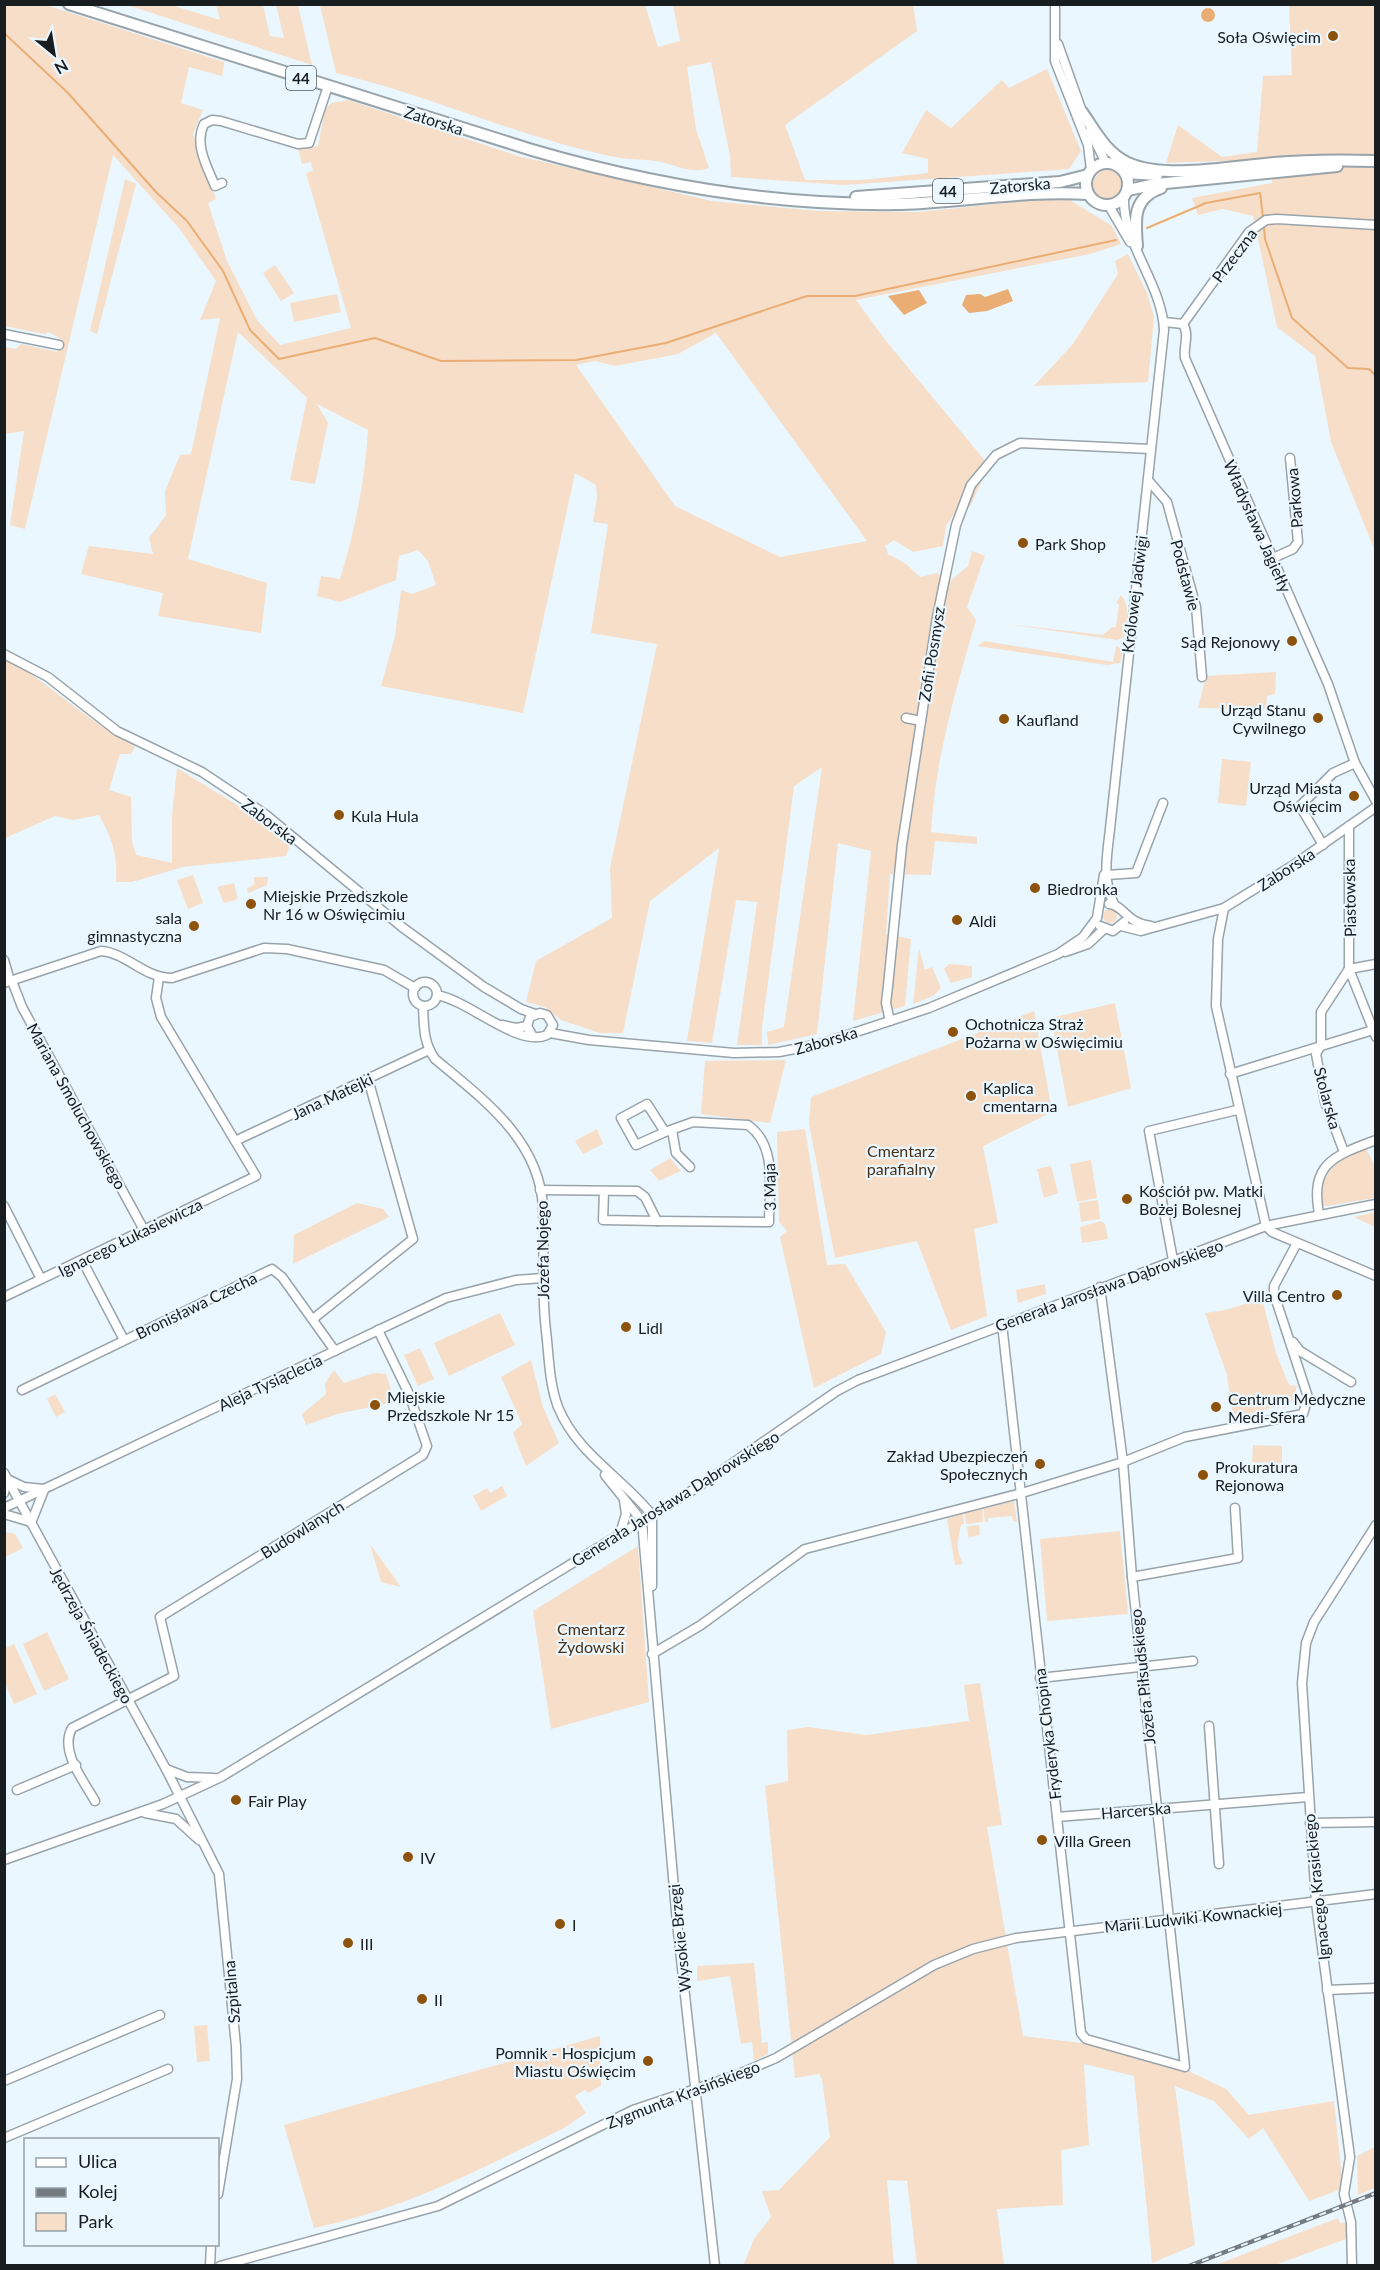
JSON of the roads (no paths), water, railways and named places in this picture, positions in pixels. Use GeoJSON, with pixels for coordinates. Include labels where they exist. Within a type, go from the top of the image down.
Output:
{"type":"FeatureCollection","features":[{"type":"Feature","properties":{"kind":"main road","name":"Zatorska"},"geometry":{"type":"LineString","coordinates":[[69,4],[586,166],[685,187],[807,200],[901,204],[1088,194]]}},
{"type":"Feature","properties":{"kind":"main road"},"geometry":{"type":"LineString","coordinates":[[1082,112],[1108,149],[1126,162],[1147,168],[1195,175]]}},
{"type":"Feature","properties":{"kind":"main road"},"geometry":{"type":"LineString","coordinates":[[1106,163],[1118,165],[1126,173],[1195,175],[1376,161]]}},
{"type":"Feature","properties":{"kind":"main road","name":"44"},"geometry":{"type":"LineString","coordinates":[[1090,172],[1106,163]]}},
{"type":"Feature","properties":{"kind":"main road","name":"Zatorska"},"geometry":{"type":"LineString","coordinates":[[807,200],[1020,186],[1071,180],[1090,172]]}},
{"type":"Feature","properties":{"kind":"main road"},"geometry":{"type":"LineString","coordinates":[[1090,172],[1088,194],[1097,203],[1109,206],[1126,194],[1195,175]]}},
{"type":"Feature","properties":{"kind":"main road"},"geometry":{"type":"LineString","coordinates":[[1126,173],[1126,194]]}},
{"type":"Feature","properties":{"kind":"main road"},"geometry":{"type":"LineString","coordinates":[[1137,246],[1135,216],[1144,196],[1195,175]]}},
{"type":"Feature","properties":{"kind":"street"},"geometry":{"type":"LineString","coordinates":[[1055,4],[1055,61],[1088,145],[1090,172]]}},
{"type":"Feature","properties":{"kind":"street"},"geometry":{"type":"LineString","coordinates":[[1055,35],[1067,75],[1106,163]]}},
{"type":"Feature","properties":{"kind":"street"},"geometry":{"type":"LineString","coordinates":[[222,183],[215,186],[203,157],[200,142],[204,124],[212,120],[221,121],[287,144],[309,143],[328,86]]}},
{"type":"Feature","properties":{"kind":"street"},"geometry":{"type":"LineString","coordinates":[[1126,194],[1125,215],[1164,322],[1183,324]]}},
{"type":"Feature","properties":{"kind":"street"},"geometry":{"type":"LineString","coordinates":[[1109,206],[1142,264]]}},
{"type":"Feature","properties":{"kind":"street","name":"Przeczna"},"geometry":{"type":"LineString","coordinates":[[1183,324],[1249,232],[1258,224],[1277,219],[1376,225]]}},
{"type":"Feature","properties":{"kind":"street","name":"Królowej Jadwigi"},"geometry":{"type":"LineString","coordinates":[[1099,913],[1107,870],[1125,672],[1161,369],[1164,322]]}},
{"type":"Feature","properties":{"kind":"street","name":"Władysława Jagiełły"},"geometry":{"type":"LineString","coordinates":[[1183,324],[1187,331],[1185,358],[1271,559],[1328,684],[1355,763],[1376,801]]}},
{"type":"Feature","properties":{"kind":"street"},"geometry":{"type":"LineString","coordinates":[[11,346],[9,335],[50,339],[59,345]]}},
{"type":"Feature","properties":{"kind":"street","name":"Zofii Posmysz"},"geometry":{"type":"LineString","coordinates":[[890,1021],[886,1003],[902,845],[937,617],[956,525],[971,485],[996,455],[1020,443],[1150,449]]}},
{"type":"Feature","properties":{"kind":"street","name":"Parkowa"},"geometry":{"type":"LineString","coordinates":[[1271,559],[1293,549],[1298,542],[1290,458]]}},
{"type":"Feature","properties":{"kind":"street","name":"Podstawie"},"geometry":{"type":"LineString","coordinates":[[1148,480],[1167,502],[1196,607],[1202,677]]}},
{"type":"Feature","properties":{"kind":"street","name":"Zaborska"},"geometry":{"type":"LineString","coordinates":[[4,654],[48,677],[117,731],[202,772],[265,814],[402,927],[484,987],[521,1010],[535,1014]]}},
{"type":"Feature","properties":{"kind":"street"},"geometry":{"type":"LineString","coordinates":[[906,718],[921,721]]}},
{"type":"Feature","properties":{"kind":"street"},"geometry":{"type":"LineString","coordinates":[[1323,845],[1300,806],[1333,773],[1355,763]]}},
{"type":"Feature","properties":{"kind":"street"},"geometry":{"type":"LineString","coordinates":[[1107,870],[1136,873],[1163,804]]}},
{"type":"Feature","properties":{"kind":"street","name":"Zaborska"},"geometry":{"type":"LineString","coordinates":[[1121,926],[1142,931],[1224,908],[1323,845],[1376,807]]}},
{"type":"Feature","properties":{"kind":"street","name":"Piastowska"},"geometry":{"type":"LineString","coordinates":[[1349,826],[1349,969]]}},
{"type":"Feature","properties":{"kind":"street","name":"Królowej Jadwigi"},"geometry":{"type":"LineString","coordinates":[[1107,870],[1110,896],[1114,904]]}},
{"type":"Feature","properties":{"kind":"street"},"geometry":{"type":"LineString","coordinates":[[1124,914],[1121,926],[1113,931],[1104,929],[1099,913],[1107,904],[1114,904],[1136,924],[1154,927]]}},
{"type":"Feature","properties":{"kind":"street"},"geometry":{"type":"LineString","coordinates":[[1224,908],[1218,939],[1216,1005],[1266,1226],[1272,1232],[1376,1276]]}},
{"type":"Feature","properties":{"kind":"street","name":"Zaborska"},"geometry":{"type":"LineString","coordinates":[[1058,954],[1083,937],[1099,913]]}},
{"type":"Feature","properties":{"kind":"street","name":"Zaborska"},"geometry":{"type":"LineString","coordinates":[[551,1029],[580,1038],[663,1047],[766,1053],[812,1046],[890,1021],[1088,944],[1104,929]]}},
{"type":"Feature","properties":{"kind":"street"},"geometry":{"type":"LineString","coordinates":[[9,982],[101,951],[116,954],[140,969],[159,977],[172,978],[264,948],[287,949],[384,970],[415,988]]}},
{"type":"Feature","properties":{"kind":"street","name":"Mariana Smoluchowskiego"},"geometry":{"type":"LineString","coordinates":[[4,960],[9,982],[144,1230]]}},
{"type":"Feature","properties":{"kind":"street"},"geometry":{"type":"LineString","coordinates":[[1230,1074],[1321,1045],[1374,1033],[1349,969],[1376,964]]}},
{"type":"Feature","properties":{"kind":"street","name":"Stolarska"},"geometry":{"type":"LineString","coordinates":[[1344,1152],[1325,1102],[1316,1054],[1321,1045],[1320,1012],[1349,969]]}},
{"type":"Feature","properties":{"kind":"street"},"geometry":{"type":"LineString","coordinates":[[159,977],[156,990],[158,1010],[235,1141]]}},
{"type":"Feature","properties":{"kind":"street"},"geometry":{"type":"LineString","coordinates":[[421,983],[429,983],[435,987],[437,995],[434,1002],[423,1006],[414,999],[415,988],[421,983]]}},
{"type":"Feature","properties":{"kind":"street"},"geometry":{"type":"LineString","coordinates":[[437,995],[461,1003],[513,1034],[540,1038],[551,1029],[548,1015],[535,1014],[528,1024],[516,1028],[501,1025]]}},
{"type":"Feature","properties":{"kind":"street"},"geometry":{"type":"LineString","coordinates":[[423,1006],[424,1034],[429,1050]]}},
{"type":"Feature","properties":{"kind":"street","name":"Zaborska"},"geometry":{"type":"LineString","coordinates":[[521,1010],[528,1024]]}},
{"type":"Feature","properties":{"kind":"street"},"geometry":{"type":"LineString","coordinates":[[528,1024],[532,1035]]}},
{"type":"Feature","properties":{"kind":"street","name":"Jana Matejki"},"geometry":{"type":"LineString","coordinates":[[235,1141],[429,1050]]}},
{"type":"Feature","properties":{"kind":"street","name":"Józefa Nojego"},"geometry":{"type":"LineString","coordinates":[[429,1050],[435,1059],[498,1111],[524,1148],[540,1190],[543,1206],[542,1296],[552,1387],[567,1427],[642,1521]]}},
{"type":"Feature","properties":{"kind":"street"},"geometry":{"type":"LineString","coordinates":[[313,1319],[413,1239],[368,1079]]}},
{"type":"Feature","properties":{"kind":"street","name":"3 Maja"},"geometry":{"type":"LineString","coordinates":[[604,1192],[603,1220],[769,1222],[770,1160],[755,1130],[748,1125],[693,1122],[669,1131],[636,1145],[621,1118],[647,1104],[669,1131],[676,1153],[690,1167]]}},
{"type":"Feature","properties":{"kind":"street"},"geometry":{"type":"LineString","coordinates":[[1173,1260],[1149,1131],[1238,1110]]}},
{"type":"Feature","properties":{"kind":"street"},"geometry":{"type":"LineString","coordinates":[[1319,1214],[1316,1185],[1328,1163],[1344,1152],[1376,1140]]}},
{"type":"Feature","properties":{"kind":"street","name":"Ignacego Łukasiewicza"},"geometry":{"type":"LineString","coordinates":[[4,1297],[256,1176],[235,1141]]}},
{"type":"Feature","properties":{"kind":"street"},"geometry":{"type":"LineString","coordinates":[[540,1190],[637,1191],[645,1197],[657,1221]]}},
{"type":"Feature","properties":{"kind":"street","name":"Generała Jarosława Dąbrowskiego"},"geometry":{"type":"LineString","coordinates":[[4,1860],[142,1812],[221,1777],[652,1515],[738,1461],[846,1386],[1002,1324],[1266,1226],[1376,1204]]}},
{"type":"Feature","properties":{"kind":"street"},"geometry":{"type":"LineString","coordinates":[[4,1206],[41,1280]]}},
{"type":"Feature","properties":{"kind":"street"},"geometry":{"type":"LineString","coordinates":[[652,1654],[701,1626],[805,1549],[1022,1493],[1123,1462],[1185,1437],[1303,1414],[1308,1397],[1276,1302],[1274,1286],[1298,1243]]}},
{"type":"Feature","properties":{"kind":"street","name":"Bronisława Czecha"},"geometry":{"type":"LineString","coordinates":[[82,1260],[124,1341]]}},
{"type":"Feature","properties":{"kind":"street","name":"Bronisława Czecha"},"geometry":{"type":"LineString","coordinates":[[22,1390],[272,1269],[282,1277],[334,1351]]}},
{"type":"Feature","properties":{"kind":"street","name":"Aleja Tysiąclecia"},"geometry":{"type":"LineString","coordinates":[[4,1508],[446,1298],[516,1280],[543,1278]]}},
{"type":"Feature","properties":{"kind":"street","name":"Józefa Piłsudskiego"},"geometry":{"type":"LineString","coordinates":[[1100,1287],[1123,1462],[1141,1666],[1185,2067]]}},
{"type":"Feature","properties":{"kind":"street","name":"Fryderyka Chopina"},"geometry":{"type":"LineString","coordinates":[[1002,1324],[1022,1493],[1040,1678],[1083,2037],[1185,2067]]}},
{"type":"Feature","properties":{"kind":"street","name":"Budowlanych"},"geometry":{"type":"LineString","coordinates":[[128,1700],[174,1676],[160,1617],[423,1455],[428,1446],[410,1395],[378,1330]]}},
{"type":"Feature","properties":{"kind":"street"},"geometry":{"type":"LineString","coordinates":[[1290,1340],[1300,1350],[1352,1382]]}},
{"type":"Feature","properties":{"kind":"street","name":"Józefa Nojego"},"geometry":{"type":"LineString","coordinates":[[589,1454],[652,1515]]}},
{"type":"Feature","properties":{"kind":"street"},"geometry":{"type":"LineString","coordinates":[[4,1493],[6,1476],[24,1487],[44,1489],[31,1522],[4,1514]]}},
{"type":"Feature","properties":{"kind":"street","name":"Jędrzeja Śniadeckiego"},"geometry":{"type":"LineString","coordinates":[[6,1476],[180,1797]]}},
{"type":"Feature","properties":{"kind":"street"},"geometry":{"type":"LineString","coordinates":[[620,1534],[626,1514],[623,1498]]}},
{"type":"Feature","properties":{"kind":"street"},"geometry":{"type":"LineString","coordinates":[[1132,1576],[1238,1558],[1236,1508]]}},
{"type":"Feature","properties":{"kind":"street","name":"Wysokie Brzegi"},"geometry":{"type":"LineString","coordinates":[[650,1611],[654,1555],[652,1515]]}},
{"type":"Feature","properties":{"kind":"street","name":"Wysokie Brzegi"},"geometry":{"type":"LineString","coordinates":[[642,1521],[677,1923],[714,2265]]}},
{"type":"Feature","properties":{"kind":"street","name":"Ignacego Krasickiego"},"geometry":{"type":"LineString","coordinates":[[1352,2265],[1351,2222],[1344,2194],[1350,2157],[1316,1903],[1302,1719],[1306,1643],[1314,1622],[1376,1525]]}},
{"type":"Feature","properties":{"kind":"street"},"geometry":{"type":"LineString","coordinates":[[1040,1678],[1193,1661]]}},
{"type":"Feature","properties":{"kind":"street"},"geometry":{"type":"LineString","coordinates":[[95,1801],[67,1747],[68,1735],[72,1728],[128,1700]]}},
{"type":"Feature","properties":{"kind":"street"},"geometry":{"type":"LineString","coordinates":[[1209,1726],[1220,1864]]}},
{"type":"Feature","properties":{"kind":"street"},"geometry":{"type":"LineString","coordinates":[[17,1790],[76,1765]]}},
{"type":"Feature","properties":{"kind":"street"},"geometry":{"type":"LineString","coordinates":[[166,1769],[187,1777],[221,1777]]}},
{"type":"Feature","properties":{"kind":"street","name":"Szpitalna"},"geometry":{"type":"LineString","coordinates":[[180,1797],[221,1881],[236,2046],[234,2102],[219,2188]]}},
{"type":"Feature","properties":{"kind":"street","name":"Harcerska"},"geometry":{"type":"LineString","coordinates":[[1057,1817],[1308,1797]]}},
{"type":"Feature","properties":{"kind":"street"},"geometry":{"type":"LineString","coordinates":[[142,1812],[176,1819],[206,1847]]}},
{"type":"Feature","properties":{"kind":"street"},"geometry":{"type":"LineString","coordinates":[[1310,1823],[1376,1822]]}},
{"type":"Feature","properties":{"kind":"street","name":"Marii Ludwiki Kownackiej"},"geometry":{"type":"LineString","coordinates":[[1070,1930],[1316,1903],[1376,1894]]}},
{"type":"Feature","properties":{"kind":"street","name":"Zygmunta Krasińskiego"},"geometry":{"type":"LineString","coordinates":[[220,2265],[422,2212],[633,2110],[734,2076],[776,2058],[934,1965],[1002,1941],[1070,1930]]}},
{"type":"Feature","properties":{"kind":"street"},"geometry":{"type":"LineString","coordinates":[[1327,1990],[1376,1988]]}},
{"type":"Feature","properties":{"kind":"street"},"geometry":{"type":"LineString","coordinates":[[4,2081],[160,2015]]}},
{"type":"Feature","properties":{"kind":"street"},"geometry":{"type":"LineString","coordinates":[[4,2138],[168,2069]]}},
{"type":"Feature","properties":{"kind":"street"},"geometry":{"type":"LineString","coordinates":[[210,2265],[211,2246]]}},
{"type":"Feature","properties":{"kind":"waterway"},"geometry":{"type":"LineString","coordinates":[[4,33],[68,93],[156,192],[187,221],[223,271],[250,330],[279,359],[375,338],[441,361],[576,360],[666,343],[807,296],[855,296],[1116,240]]}},
{"type":"Feature","properties":{"kind":"waterway"},"geometry":{"type":"LineString","coordinates":[[1147,228],[1206,203],[1260,193],[1263,217]]}},
{"type":"Feature","properties":{"kind":"waterway"},"geometry":{"type":"LineString","coordinates":[[1264,227],[1265,239],[1292,318],[1348,368],[1369,369],[1376,376]]}},
{"type":"Feature","properties":{"kind":"railway"},"geometry":{"type":"LineString","coordinates":[[1189,2266],[1376,2193]]}},
{"type":"Feature","properties":{"kind":"place","name":"Soła Oświęcim"},"geometry":{"type":"Point","coordinates":[1333,36]}},
{"type":"Feature","properties":{"kind":"place","name":"Park Shop"},"geometry":{"type":"Point","coordinates":[1023,543]}},
{"type":"Feature","properties":{"kind":"place","name":"Sąd Rejonowy"},"geometry":{"type":"Point","coordinates":[1292,641]}},
{"type":"Feature","properties":{"kind":"place","name":"Urząd Stanu Cywilnego"},"geometry":{"type":"Point","coordinates":[1318,718]}},
{"type":"Feature","properties":{"kind":"place","name":"Kaufland"},"geometry":{"type":"Point","coordinates":[1004,719]}},
{"type":"Feature","properties":{"kind":"place","name":"Urząd Miasta Oświęcim"},"geometry":{"type":"Point","coordinates":[1354,796]}},
{"type":"Feature","properties":{"kind":"place","name":"Kula Hula"},"geometry":{"type":"Point","coordinates":[339,815]}},
{"type":"Feature","properties":{"kind":"place","name":"Biedronka"},"geometry":{"type":"Point","coordinates":[1035,888]}},
{"type":"Feature","properties":{"kind":"place","name":"Miejskie Przedszkole Nr 16 w Oświęcimiu"},"geometry":{"type":"Point","coordinates":[251,904]}},
{"type":"Feature","properties":{"kind":"place","name":"Aldi"},"geometry":{"type":"Point","coordinates":[957,920]}},
{"type":"Feature","properties":{"kind":"place","name":"sala gimnastyczna"},"geometry":{"type":"Point","coordinates":[194,926]}},
{"type":"Feature","properties":{"kind":"place","name":"Ochotnicza Straż Pożarna w Oświęcimiu"},"geometry":{"type":"Point","coordinates":[953,1032]}},
{"type":"Feature","properties":{"kind":"place","name":"Kaplica cmentarna"},"geometry":{"type":"Point","coordinates":[971,1096]}},
{"type":"Feature","properties":{"kind":"place","name":"Kościół pw. Matki Bożej Bolesnej"},"geometry":{"type":"Point","coordinates":[1127,1199]}},
{"type":"Feature","properties":{"kind":"place","name":"Villa Centro"},"geometry":{"type":"Point","coordinates":[1337,1295]}},
{"type":"Feature","properties":{"kind":"place","name":"Lidl"},"geometry":{"type":"Point","coordinates":[626,1327]}},
{"type":"Feature","properties":{"kind":"place","name":"Miejskie Przedszkole Nr 15"},"geometry":{"type":"Point","coordinates":[375,1405]}},
{"type":"Feature","properties":{"kind":"place","name":"Centrum Medyczne Medi-Sfera"},"geometry":{"type":"Point","coordinates":[1216,1407]}},
{"type":"Feature","properties":{"kind":"place","name":"Zakład Ubezpieczeń Społecznych"},"geometry":{"type":"Point","coordinates":[1040,1464]}},
{"type":"Feature","properties":{"kind":"place","name":"Prokuratura Rejonowa"},"geometry":{"type":"Point","coordinates":[1203,1475]}},
{"type":"Feature","properties":{"kind":"place","name":"Fair Play"},"geometry":{"type":"Point","coordinates":[236,1800]}},
{"type":"Feature","properties":{"kind":"place","name":"Villa Green"},"geometry":{"type":"Point","coordinates":[1042,1840]}},
{"type":"Feature","properties":{"kind":"place","name":"IV"},"geometry":{"type":"Point","coordinates":[408,1857]}},
{"type":"Feature","properties":{"kind":"place","name":"I"},"geometry":{"type":"Point","coordinates":[560,1924]}},
{"type":"Feature","properties":{"kind":"place","name":"III"},"geometry":{"type":"Point","coordinates":[348,1943]}},
{"type":"Feature","properties":{"kind":"place","name":"II"},"geometry":{"type":"Point","coordinates":[422,1999]}},
{"type":"Feature","properties":{"kind":"place","name":"Pomnik - Hospicjum Miastu Oświęcim"},"geometry":{"type":"Point","coordinates":[648,2061]}},
{"type":"Feature","properties":{"kind":"park label","name":"Cmentarz parafialny"},"geometry":{"type":"Point","coordinates":[901,1159]}},
{"type":"Feature","properties":{"kind":"park label","name":"Cmentarz Żydowski"},"geometry":{"type":"Point","coordinates":[591,1637]}}]}
